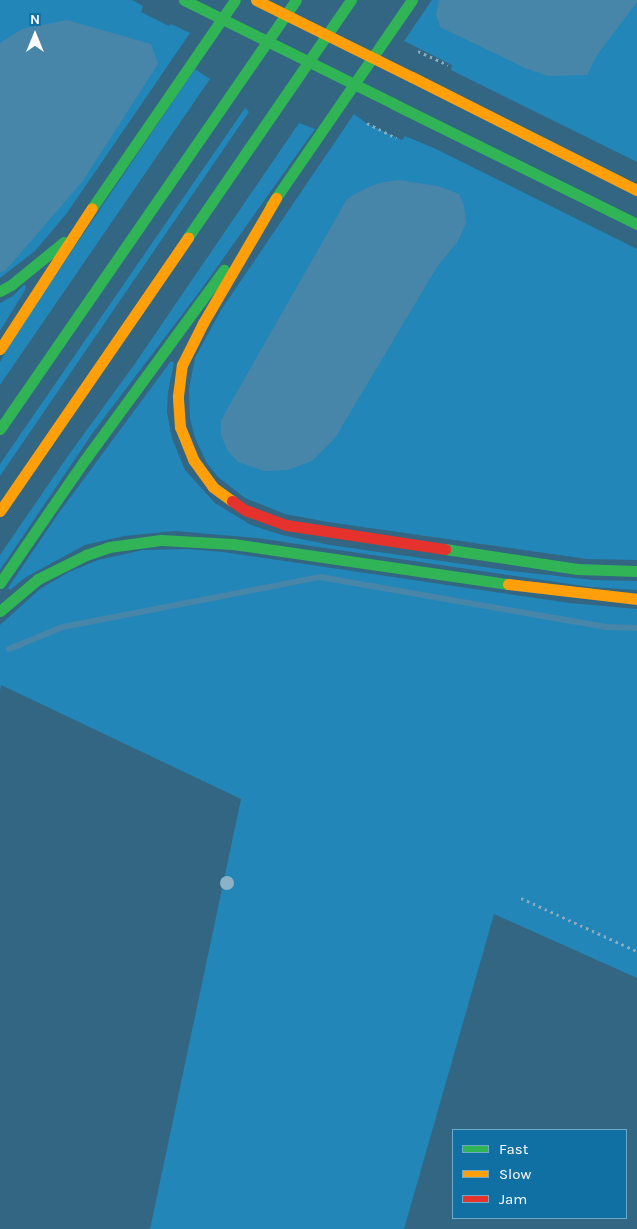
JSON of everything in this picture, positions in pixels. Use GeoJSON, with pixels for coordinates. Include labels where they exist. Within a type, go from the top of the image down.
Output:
{"type":"FeatureCollection","features":[{"type":"Feature","properties":{"kind":"highway"},"geometry":{"type":"LineString","coordinates":[[184,0],[637,224]]}},
{"type":"Feature","properties":{"kind":"highway"},"geometry":{"type":"LineString","coordinates":[[0,349],[75,233],[235,0]]}},
{"type":"Feature","properties":{"kind":"highway"},"geometry":{"type":"LineString","coordinates":[[256,0],[637,190]]}},
{"type":"Feature","properties":{"kind":"highway"},"geometry":{"type":"LineString","coordinates":[[0,429],[296,0]]}},
{"type":"Feature","properties":{"kind":"highway"},"geometry":{"type":"LineString","coordinates":[[0,511],[351,0]]}},
{"type":"Feature","properties":{"kind":"highway"},"geometry":{"type":"LineString","coordinates":[[0,583],[93,448],[276,198],[412,0]]}},
{"type":"Feature","properties":{"kind":"highway"},"geometry":{"type":"LineString","coordinates":[[276,198],[192,344],[182,365],[178,396],[180,426],[193,458],[213,487],[245,510],[286,526],[577,568],[637,571]]}},
{"type":"Feature","properties":{"kind":"highway"},"geometry":{"type":"LineString","coordinates":[[0,291],[11,285],[75,233]]}},
{"type":"Feature","properties":{"kind":"highway"},"geometry":{"type":"LineString","coordinates":[[0,611],[38,579],[86,555],[109,547],[161,540],[233,544],[573,593],[637,599]]}},
{"type":"Feature","properties":{"kind":"path"},"geometry":{"type":"LineString","coordinates":[[418,51],[448,65]]}},
{"type":"Feature","properties":{"kind":"path"},"geometry":{"type":"LineString","coordinates":[[366,122],[396,138]]}},
{"type":"Feature","properties":{"kind":"path"},"geometry":{"type":"LineString","coordinates":[[521,898],[637,951]]}},
{"type":"Feature","properties":{"kind":"shaded area"},"geometry":{"type":"Polygon","coordinates":[[[0,0],[132,0],[143,6],[141,12],[169,26],[171,24],[190,33],[67,213],[35,251],[0,278],[0,0]]]}},
{"type":"Feature","properties":{"kind":"shaded area"},"geometry":{"type":"Polygon","coordinates":[[[432,0],[637,0],[637,162],[451,70],[452,65],[404,41],[432,0]]]}},
{"type":"Feature","properties":{"kind":"shaded area"},"geometry":{"type":"Polygon","coordinates":[[[439,0],[637,0],[637,2],[597,55],[587,75],[548,76],[525,68],[440,27],[436,15],[439,0]]]}},
{"type":"Feature","properties":{"kind":"shaded area"},"geometry":{"type":"Polygon","coordinates":[[[67,20],[151,44],[158,64],[82,182],[5,271],[0,272],[0,43],[22,29],[67,20]]]}},
{"type":"Feature","properties":{"kind":"shaded area"},"geometry":{"type":"Polygon","coordinates":[[[195,69],[210,79],[0,385],[0,362],[17,332],[195,69]]]}},
{"type":"Feature","properties":{"kind":"shaded area"},"geometry":{"type":"Polygon","coordinates":[[[245,108],[249,112],[0,476],[0,464],[245,108]]]}},
{"type":"Feature","properties":{"kind":"shaded area"},"geometry":{"type":"Polygon","coordinates":[[[354,114],[366,123],[402,140],[405,136],[436,149],[637,249],[637,560],[587,559],[328,522],[285,514],[245,498],[218,477],[207,463],[195,438],[190,418],[189,389],[195,358],[221,310],[354,114]]]}},
{"type":"Feature","properties":{"kind":"shaded area"},"geometry":{"type":"Polygon","coordinates":[[[299,123],[315,129],[203,287],[94,431],[0,570],[0,555],[70,453],[134,365],[299,123]]]}},
{"type":"Feature","properties":{"kind":"shaded area"},"geometry":{"type":"Polygon","coordinates":[[[398,180],[438,186],[459,194],[464,206],[466,223],[458,241],[437,267],[335,438],[312,461],[288,470],[264,471],[238,462],[227,450],[221,435],[221,420],[347,199],[379,183],[398,180]]]}},
{"type":"Feature","properties":{"kind":"shaded area"},"geometry":{"type":"Polygon","coordinates":[[[24,285],[26,286],[25,290],[0,331],[0,303],[13,296],[24,285]]]}},
{"type":"Feature","properties":{"kind":"shaded area"},"geometry":{"type":"Polygon","coordinates":[[[171,361],[174,363],[168,392],[167,412],[172,438],[185,470],[215,503],[251,525],[282,535],[330,545],[512,571],[593,580],[637,581],[637,590],[590,587],[257,538],[175,531],[124,536],[85,545],[26,577],[10,590],[8,588],[58,514],[171,361]]]}},
{"type":"Feature","properties":{"kind":"shaded area"},"geometry":{"type":"Polygon","coordinates":[[[187,549],[223,552],[570,603],[637,609],[637,978],[494,914],[404,1229],[150,1229],[241,799],[1,685],[0,691],[0,625],[40,589],[69,572],[98,560],[143,550],[187,549]]]}},
{"type":"Feature","properties":{"kind":"waterway"},"geometry":{"type":"LineString","coordinates":[[9,649],[63,627],[320,577],[606,627],[637,628]]}},
{"type":"Feature","properties":{"kind":"traffic: fast"},"geometry":{"type":"LineString","coordinates":[[184,0],[394,104]]}},
{"type":"Feature","properties":{"kind":"traffic: fast"},"geometry":{"type":"LineString","coordinates":[[92,208],[235,0]]}},
{"type":"Feature","properties":{"kind":"traffic: fast"},"geometry":{"type":"LineString","coordinates":[[0,429],[296,0]]}},
{"type":"Feature","properties":{"kind":"traffic: fast"},"geometry":{"type":"LineString","coordinates":[[188,237],[351,0]]}},
{"type":"Feature","properties":{"kind":"traffic: fast"},"geometry":{"type":"LineString","coordinates":[[271,205],[412,0]]}},
{"type":"Feature","properties":{"kind":"traffic: fast"},"geometry":{"type":"LineString","coordinates":[[394,104],[637,224]]}},
{"type":"Feature","properties":{"kind":"traffic: fast"},"geometry":{"type":"LineString","coordinates":[[0,291],[11,285],[64,242]]}},
{"type":"Feature","properties":{"kind":"traffic: fast"},"geometry":{"type":"LineString","coordinates":[[0,583],[84,461],[224,270]]}},
{"type":"Feature","properties":{"kind":"traffic: fast"},"geometry":{"type":"LineString","coordinates":[[0,611],[38,579],[86,555],[109,547],[161,540],[233,544],[508,584]]}},
{"type":"Feature","properties":{"kind":"traffic: fast"},"geometry":{"type":"LineString","coordinates":[[445,549],[577,569],[637,571]]}},
{"type":"Feature","properties":{"kind":"traffic: slow"},"geometry":{"type":"LineString","coordinates":[[256,0],[412,77]]}},
{"type":"Feature","properties":{"kind":"traffic: slow"},"geometry":{"type":"LineString","coordinates":[[412,77],[637,190]]}},
{"type":"Feature","properties":{"kind":"traffic: slow"},"geometry":{"type":"LineString","coordinates":[[232,501],[213,487],[193,459],[180,427],[178,396],[182,365],[203,323],[276,198]]}},
{"type":"Feature","properties":{"kind":"traffic: slow"},"geometry":{"type":"LineString","coordinates":[[0,349],[92,208]]}},
{"type":"Feature","properties":{"kind":"traffic: slow"},"geometry":{"type":"LineString","coordinates":[[0,511],[188,237]]}},
{"type":"Feature","properties":{"kind":"traffic: slow"},"geometry":{"type":"LineString","coordinates":[[508,584],[637,599]]}},
{"type":"Feature","properties":{"kind":"traffic: jam"},"geometry":{"type":"LineString","coordinates":[[232,501],[245,510],[286,525],[445,549]]}}]}
